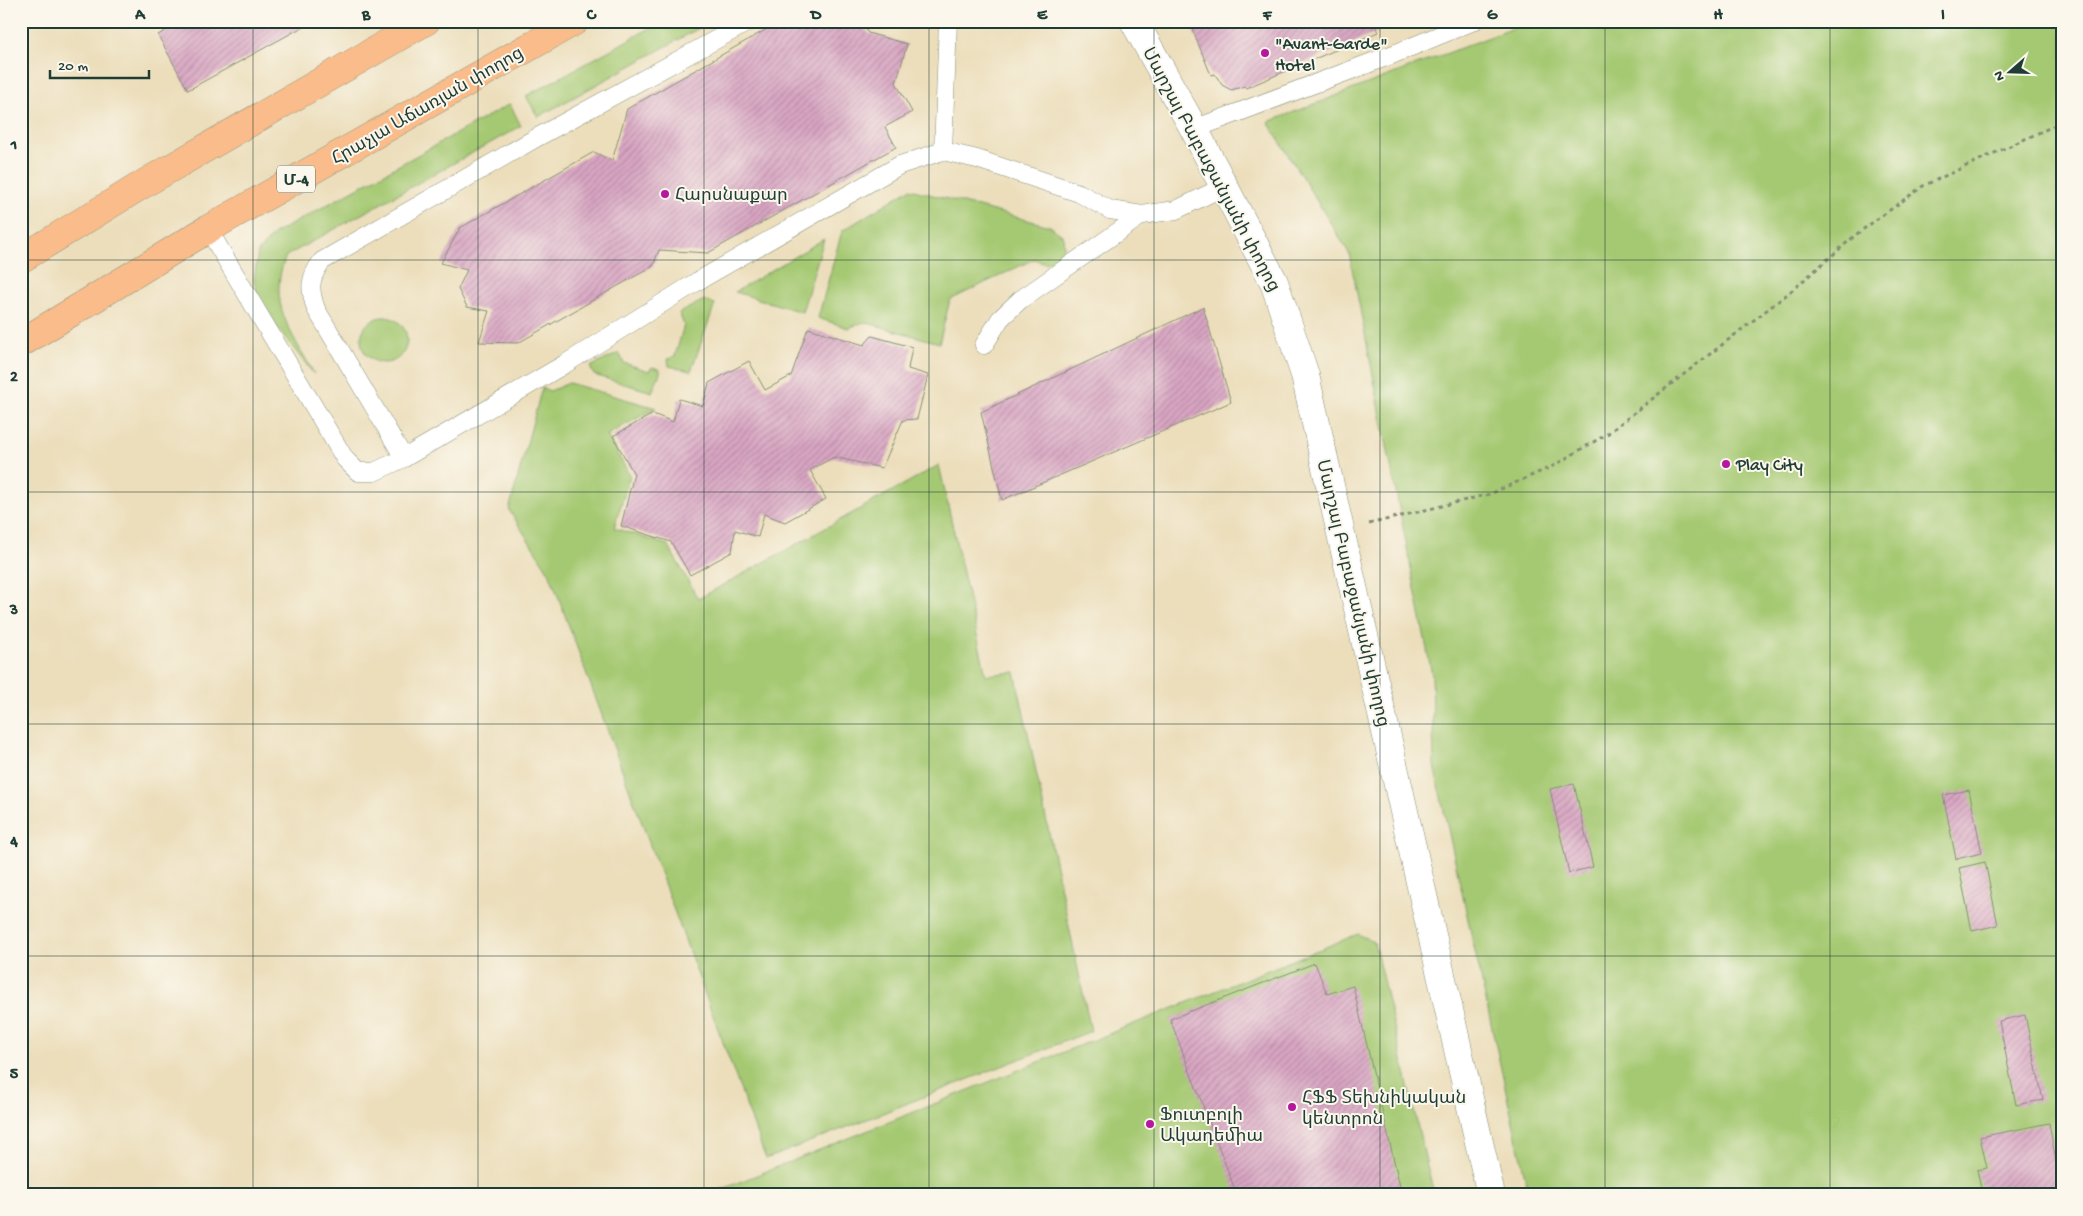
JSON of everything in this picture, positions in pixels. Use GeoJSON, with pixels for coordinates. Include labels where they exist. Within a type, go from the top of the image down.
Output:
{"type":"FeatureCollection","features":[{"type":"Feature","properties":{"kind":"highway"},"geometry":{"type":"LineString","coordinates":[[21,259],[144,183],[426,21]]}},
{"type":"Feature","properties":{"kind":"highway","name":"Հրաչյա Աճառյան փողոց"},"geometry":{"type":"LineString","coordinates":[[21,343],[208,229],[575,21]]}},
{"type":"Feature","properties":{"kind":"street","name":"Մարշալ Բաբաջանյանի փողոց"},"geometry":{"type":"LineString","coordinates":[[1134,21],[1194,129],[1274,282],[1305,375],[1491,1195]]}},
{"type":"Feature","properties":{"kind":"lane"},"geometry":{"type":"LineString","coordinates":[[404,458],[316,309],[310,291],[313,273],[322,261],[536,138],[750,21]]}},
{"type":"Feature","properties":{"kind":"lane"},"geometry":{"type":"LineString","coordinates":[[943,151],[948,21]]}},
{"type":"Feature","properties":{"kind":"lane"},"geometry":{"type":"LineString","coordinates":[[1194,129],[1394,54],[1474,21]]}},
{"type":"Feature","properties":{"kind":"lane"},"geometry":{"type":"LineString","coordinates":[[208,229],[345,459],[358,472],[374,472],[404,458],[565,364],[698,281],[900,165],[943,151],[977,159],[1079,193],[1110,210],[1142,215],[1176,210],[1223,187]]}},
{"type":"Feature","properties":{"kind":"lane"},"geometry":{"type":"LineString","coordinates":[[984,345],[1000,319],[1020,300],[1142,215]]}},
{"type":"Feature","properties":{"kind":"path"},"geometry":{"type":"LineString","coordinates":[[1339,531],[1490,494],[1553,466],[1607,434],[1790,292],[1858,233],[1923,186],[2062,122]]}},
{"type":"Feature","properties":{"kind":"green space"},"geometry":{"type":"Polygon","coordinates":[[[663,21],[712,21],[538,117],[526,96],[663,21]]]}},
{"type":"Feature","properties":{"kind":"green space","name":"Play City"},"geometry":{"type":"Polygon","coordinates":[[[1531,21],[2062,21],[2062,1195],[1529,1195],[1434,766],[1432,675],[1349,253],[1268,122],[1531,21]]]}},
{"type":"Feature","properties":{"kind":"green space"},"geometry":{"type":"Polygon","coordinates":[[[510,104],[521,126],[286,256],[281,273],[280,303],[290,331],[314,374],[261,307],[254,280],[258,252],[274,234],[510,104]]]}},
{"type":"Feature","properties":{"kind":"green space"},"geometry":{"type":"Polygon","coordinates":[[[910,189],[1050,226],[1063,236],[1064,247],[1055,260],[1045,263],[1034,259],[950,300],[939,343],[864,322],[848,328],[818,318],[842,231],[910,189]]]}},
{"type":"Feature","properties":{"kind":"green space"},"geometry":{"type":"Polygon","coordinates":[[[824,239],[802,312],[735,292],[824,239]]]}},
{"type":"Feature","properties":{"kind":"green space"},"geometry":{"type":"Polygon","coordinates":[[[704,300],[715,304],[691,371],[669,366],[668,359],[675,356],[684,325],[679,313],[704,300]]]}},
{"type":"Feature","properties":{"kind":"green space"},"geometry":{"type":"Polygon","coordinates":[[[384,317],[397,321],[403,327],[407,340],[403,353],[397,359],[384,363],[371,359],[365,353],[361,340],[365,327],[371,321],[384,317]]]}},
{"type":"Feature","properties":{"kind":"green space"},"geometry":{"type":"Polygon","coordinates":[[[619,353],[624,363],[649,371],[652,367],[660,369],[652,392],[594,375],[590,367],[619,353]]]}},
{"type":"Feature","properties":{"kind":"green space"},"geometry":{"type":"Polygon","coordinates":[[[569,383],[656,408],[607,435],[630,476],[614,528],[668,545],[698,599],[939,465],[986,675],[1015,672],[1091,1031],[766,1159],[549,572],[509,510],[542,388],[550,391],[569,383]]]}},
{"type":"Feature","properties":{"kind":"green space","name":"Ֆուտբոլի Ակադեմիա"},"geometry":{"type":"Polygon","coordinates":[[[1358,934],[1374,942],[1434,1195],[707,1195],[1358,934]]]}},
{"type":"Feature","properties":{"kind":"building"},"geometry":{"type":"Polygon","coordinates":[[[183,21],[306,21],[308,24],[188,90],[158,35],[183,21]]]}},
{"type":"Feature","properties":{"kind":"building","name":"Հարսնաքար"},"geometry":{"type":"Polygon","coordinates":[[[781,21],[825,21],[828,25],[835,21],[861,21],[868,33],[907,44],[896,83],[912,112],[885,127],[896,147],[708,253],[659,250],[653,266],[518,343],[479,342],[489,311],[467,307],[458,289],[467,270],[441,263],[460,228],[594,152],[612,161],[627,109],[781,21]]]}},
{"type":"Feature","properties":{"kind":"building","name":"\"Avant-Garde\" Hotel"},"geometry":{"type":"Polygon","coordinates":[[[1189,21],[1236,21],[1238,28],[1255,21],[1373,21],[1378,32],[1246,88],[1245,86],[1231,90],[1222,85],[1215,74],[1211,75],[1189,21]]]}},
{"type":"Feature","properties":{"kind":"building"},"geometry":{"type":"Polygon","coordinates":[[[1203,307],[1231,402],[1002,500],[981,412],[1203,307]]]}},
{"type":"Feature","properties":{"kind":"building"},"geometry":{"type":"Polygon","coordinates":[[[808,328],[864,345],[872,336],[912,347],[908,369],[928,375],[917,419],[903,420],[882,468],[834,457],[810,470],[826,499],[785,522],[764,514],[758,537],[735,530],[732,552],[690,575],[671,542],[621,526],[634,474],[613,436],[653,414],[673,422],[679,399],[703,406],[709,383],[749,361],[765,390],[791,376],[808,328]]]}},
{"type":"Feature","properties":{"kind":"building"},"geometry":{"type":"Polygon","coordinates":[[[1574,784],[1593,867],[1569,873],[1550,789],[1574,784]]]}},
{"type":"Feature","properties":{"kind":"building"},"geometry":{"type":"Polygon","coordinates":[[[1969,790],[1982,853],[1956,859],[1943,795],[1969,790]]]}},
{"type":"Feature","properties":{"kind":"building"},"geometry":{"type":"Polygon","coordinates":[[[1985,862],[1998,925],[1972,931],[1959,868],[1985,862]]]}},
{"type":"Feature","properties":{"kind":"building","name":"ՀՖՖ Տեխնիկական կենտրոն"},"geometry":{"type":"Polygon","coordinates":[[[1315,963],[1327,994],[1353,986],[1402,1195],[1237,1195],[1170,1019],[1315,963]]]}},
{"type":"Feature","properties":{"kind":"building"},"geometry":{"type":"Polygon","coordinates":[[[2025,1015],[2043,1100],[2016,1105],[1999,1021],[2025,1015]]]}},
{"type":"Feature","properties":{"kind":"building"},"geometry":{"type":"Polygon","coordinates":[[[2049,1123],[2062,1195],[1992,1195],[1991,1191],[1982,1193],[1977,1170],[1987,1168],[1980,1137],[2049,1123]]]}},
{"type":"Feature","properties":{"kind":"place","name":"\"Avant-Garde\" Hotel"},"geometry":{"type":"Point","coordinates":[1265,53]}},
{"type":"Feature","properties":{"kind":"place","name":"Հարսնաքար"},"geometry":{"type":"Point","coordinates":[665,194]}},
{"type":"Feature","properties":{"kind":"place","name":"Play City"},"geometry":{"type":"Point","coordinates":[1726,464]}},
{"type":"Feature","properties":{"kind":"place","name":"ՀՖՖ Տեխնիկական կենտրոն"},"geometry":{"type":"Point","coordinates":[1292,1107]}},
{"type":"Feature","properties":{"kind":"place","name":"Ֆուտբոլի Ակադեմիա"},"geometry":{"type":"Point","coordinates":[1150,1124]}}]}
